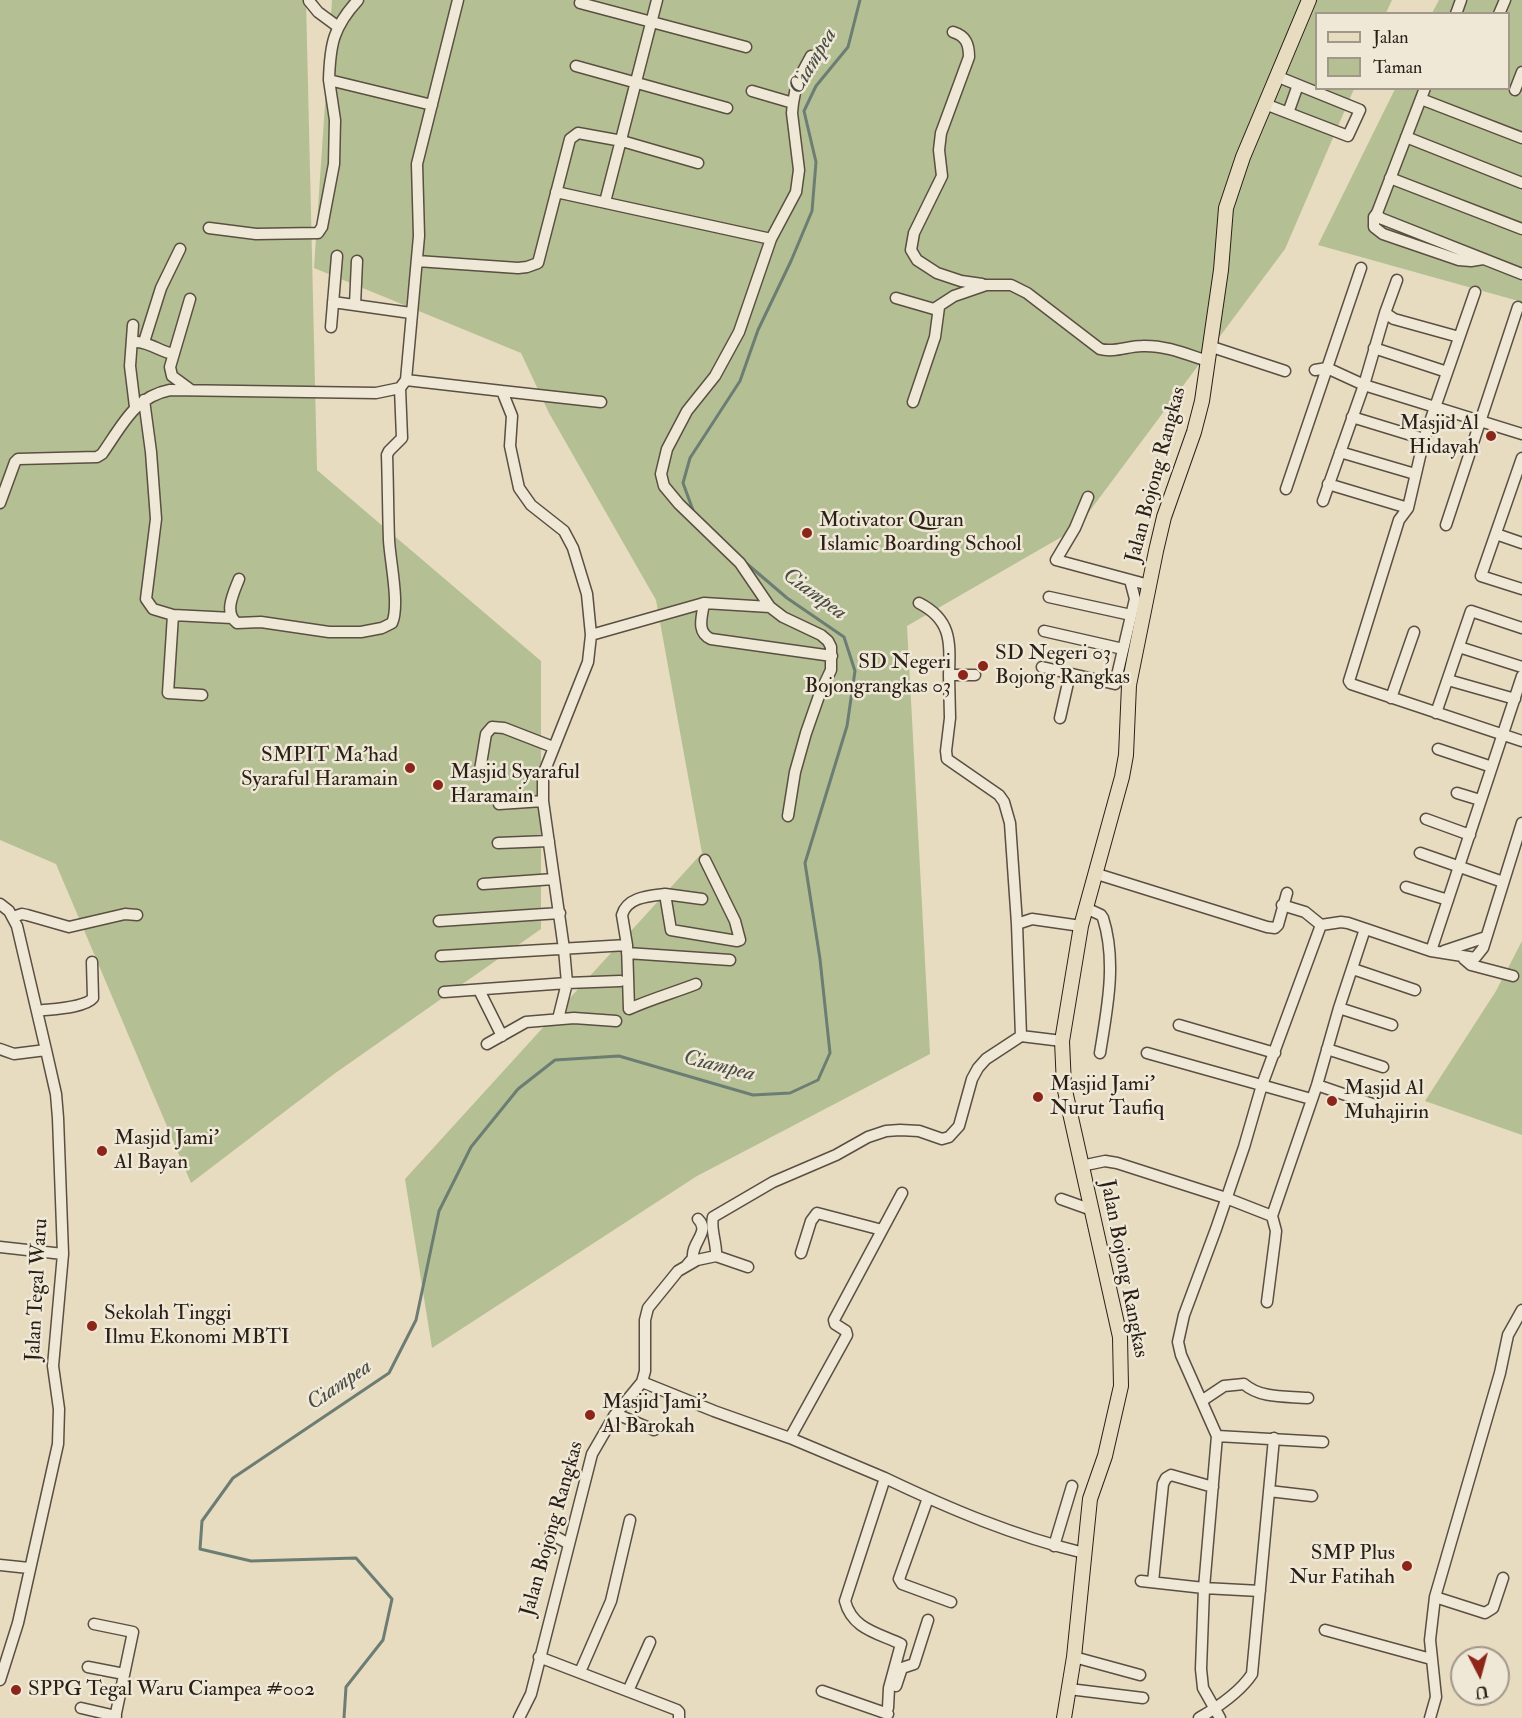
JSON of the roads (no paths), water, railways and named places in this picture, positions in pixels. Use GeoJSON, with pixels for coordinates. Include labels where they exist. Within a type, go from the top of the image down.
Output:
{"type":"FeatureCollection","features":[{"type":"Feature","properties":{"kind":"main road","name":"Jalan Bojong Rangkas"},"geometry":{"type":"LineString","coordinates":[[1066,1718],[1090,1499],[1105,1456],[1118,1403],[1122,1371],[1120,1337],[1064,1086],[1062,1041],[1082,926],[1122,777],[1127,736],[1129,685],[1149,585],[1164,517],[1194,432],[1202,401],[1221,270],[1226,208],[1236,174],[1309,0]]}},
{"type":"Feature","properties":{"kind":"street"},"geometry":{"type":"LineString","coordinates":[[209,228],[256,234],[318,232],[322,227],[334,164],[335,120],[329,80],[332,40],[338,26],[358,0]]}},
{"type":"Feature","properties":{"kind":"street"},"geometry":{"type":"LineString","coordinates":[[240,579],[230,607],[232,618],[237,623],[287,625],[329,632],[361,632],[382,628],[392,623],[395,617],[389,540],[387,455],[402,438],[403,384],[419,229],[416,170],[458,0]]}},
{"type":"Feature","properties":{"kind":"street"},"geometry":{"type":"LineString","coordinates":[[605,202],[657,0]]}},
{"type":"Feature","properties":{"kind":"street"},"geometry":{"type":"LineString","coordinates":[[309,1],[318,12],[338,26]]}},
{"type":"Feature","properties":{"kind":"street"},"geometry":{"type":"LineString","coordinates":[[580,3],[746,47]]}},
{"type":"Feature","properties":{"kind":"street"},"geometry":{"type":"LineString","coordinates":[[953,32],[965,38],[969,47],[968,65],[941,133],[939,150],[942,176],[914,233],[911,250],[916,260],[937,273],[962,281],[986,285],[1003,284],[1018,288],[1100,349],[1153,346],[1207,361]]}},
{"type":"Feature","properties":{"kind":"street"},"geometry":{"type":"LineString","coordinates":[[788,816],[795,772],[806,733],[831,670],[831,647],[828,640],[821,635],[783,617],[770,607],[740,563],[664,486],[662,474],[667,449],[687,411],[715,376],[739,332],[771,239],[791,203],[799,179],[793,103],[797,82],[811,56]]}},
{"type":"Feature","properties":{"kind":"street"},"geometry":{"type":"LineString","coordinates":[[576,66],[727,108]]}},
{"type":"Feature","properties":{"kind":"street"},"geometry":{"type":"LineString","coordinates":[[1515,90],[1522,72]]}},
{"type":"Feature","properties":{"kind":"street"},"geometry":{"type":"LineString","coordinates":[[1265,104],[1348,135],[1360,110],[1276,76]]}},
{"type":"Feature","properties":{"kind":"street"},"geometry":{"type":"LineString","coordinates":[[329,80],[432,105]]}},
{"type":"Feature","properties":{"kind":"street"},"geometry":{"type":"LineString","coordinates":[[1288,113],[1298,85]]}},
{"type":"Feature","properties":{"kind":"street"},"geometry":{"type":"LineString","coordinates":[[752,91],[793,103]]}},
{"type":"Feature","properties":{"kind":"street"},"geometry":{"type":"LineString","coordinates":[[1522,138],[1423,94],[1377,213],[1384,220],[1522,274]]}},
{"type":"Feature","properties":{"kind":"street"},"geometry":{"type":"LineString","coordinates":[[417,261],[498,267],[527,267],[538,263],[570,139],[574,134],[584,133],[622,141],[698,163]]}},
{"type":"Feature","properties":{"kind":"street"},"geometry":{"type":"LineString","coordinates":[[1406,137],[1522,183]]}},
{"type":"Feature","properties":{"kind":"street"},"geometry":{"type":"LineString","coordinates":[[1390,178],[1522,229]]}},
{"type":"Feature","properties":{"kind":"street"},"geometry":{"type":"LineString","coordinates":[[556,192],[771,239]]}},
{"type":"Feature","properties":{"kind":"street"},"geometry":{"type":"LineString","coordinates":[[144,342],[158,296],[180,249]]}},
{"type":"Feature","properties":{"kind":"street"},"geometry":{"type":"LineString","coordinates":[[331,327],[337,256]]}},
{"type":"Feature","properties":{"kind":"street"},"geometry":{"type":"LineString","coordinates":[[355,305],[357,261]]}},
{"type":"Feature","properties":{"kind":"street"},"geometry":{"type":"LineString","coordinates":[[1286,489],[1361,268]]}},
{"type":"Feature","properties":{"kind":"street"},"geometry":{"type":"LineString","coordinates":[[1323,501],[1364,385],[1396,280]]}},
{"type":"Feature","properties":{"kind":"street"},"geometry":{"type":"LineString","coordinates":[[896,298],[929,309],[939,307],[954,296],[986,285]]}},
{"type":"Feature","properties":{"kind":"street"},"geometry":{"type":"LineString","coordinates":[[1475,292],[1424,439],[1408,508],[1400,520],[1349,676],[1351,684],[1522,741]]}},
{"type":"Feature","properties":{"kind":"street"},"geometry":{"type":"LineString","coordinates":[[190,298],[170,367],[172,376],[192,391]]}},
{"type":"Feature","properties":{"kind":"street"},"geometry":{"type":"LineString","coordinates":[[333,302],[411,313]]}},
{"type":"Feature","properties":{"kind":"street"},"geometry":{"type":"LineString","coordinates":[[913,402],[935,337],[939,307]]}},
{"type":"Feature","properties":{"kind":"street"},"geometry":{"type":"LineString","coordinates":[[1446,525],[1518,307]]}},
{"type":"Feature","properties":{"kind":"street"},"geometry":{"type":"LineString","coordinates":[[1385,313],[1394,319],[1460,337]]}},
{"type":"Feature","properties":{"kind":"street"},"geometry":{"type":"LineString","coordinates":[[134,325],[130,342],[130,375],[152,452],[156,519],[146,599],[153,609],[174,615],[232,618]]}},
{"type":"Feature","properties":{"kind":"street"},"geometry":{"type":"LineString","coordinates":[[130,342],[144,342],[160,351],[172,354]]}},
{"type":"Feature","properties":{"kind":"street"},"geometry":{"type":"LineString","coordinates":[[1209,346],[1285,371]]}},
{"type":"Feature","properties":{"kind":"street"},"geometry":{"type":"LineString","coordinates":[[1374,348],[1447,372]]}},
{"type":"Feature","properties":{"kind":"street"},"geometry":{"type":"LineString","coordinates":[[1315,370],[1327,368],[1364,385],[1522,434]]}},
{"type":"Feature","properties":{"kind":"street"},"geometry":{"type":"LineString","coordinates":[[0,503],[18,459],[97,457],[102,454],[139,404],[153,394],[170,390],[376,393],[387,392],[403,384],[602,402]]}},
{"type":"Feature","properties":{"kind":"street"},"geometry":{"type":"LineString","coordinates":[[502,392],[512,416],[510,446],[519,488],[531,505],[564,531],[573,548],[587,594],[591,635],[588,662],[576,697],[543,775],[543,801],[560,913],[567,983],[558,1019]]}},
{"type":"Feature","properties":{"kind":"street"},"geometry":{"type":"LineString","coordinates":[[1352,417],[1424,439]]}},
{"type":"Feature","properties":{"kind":"street"},"geometry":{"type":"LineString","coordinates":[[1340,452],[1416,474]]}},
{"type":"Feature","properties":{"kind":"street"},"geometry":{"type":"LineString","coordinates":[[1522,458],[1520,471],[1481,576],[1522,589]]}},
{"type":"Feature","properties":{"kind":"street"},"geometry":{"type":"LineString","coordinates":[[1328,484],[1408,508]]}},
{"type":"Feature","properties":{"kind":"street"},"geometry":{"type":"LineString","coordinates":[[1088,497],[1075,528],[1056,560],[1149,585]]}},
{"type":"Feature","properties":{"kind":"street"},"geometry":{"type":"LineString","coordinates":[[1496,534],[1522,543]]}},
{"type":"Feature","properties":{"kind":"street"},"geometry":{"type":"LineString","coordinates":[[1042,667],[1115,684],[1135,599],[1130,580]]}},
{"type":"Feature","properties":{"kind":"street"},"geometry":{"type":"LineString","coordinates":[[1049,597],[1131,615]]}},
{"type":"Feature","properties":{"kind":"street"},"geometry":{"type":"LineString","coordinates":[[591,635],[704,603],[770,607]]}},
{"type":"Feature","properties":{"kind":"street"},"geometry":{"type":"LineString","coordinates":[[704,603],[701,629],[704,635],[711,639],[832,656]]}},
{"type":"Feature","properties":{"kind":"street"},"geometry":{"type":"LineString","coordinates":[[919,603],[940,618],[946,628],[950,649],[950,718],[947,759],[995,792],[1004,802],[1010,823],[1021,1036]]}},
{"type":"Feature","properties":{"kind":"street"},"geometry":{"type":"LineString","coordinates":[[1437,713],[1471,611],[1522,628]]}},
{"type":"Feature","properties":{"kind":"street"},"geometry":{"type":"LineString","coordinates":[[174,615],[168,693],[202,695]]}},
{"type":"Feature","properties":{"kind":"street"},"geometry":{"type":"LineString","coordinates":[[1044,631],[1123,649]]}},
{"type":"Feature","properties":{"kind":"street"},"geometry":{"type":"LineString","coordinates":[[1391,698],[1414,632]]}},
{"type":"Feature","properties":{"kind":"street"},"geometry":{"type":"LineString","coordinates":[[1458,647],[1522,667]]}},
{"type":"Feature","properties":{"kind":"street"},"geometry":{"type":"LineString","coordinates":[[1060,718],[1070,674]]}},
{"type":"Feature","properties":{"kind":"street"},"geometry":{"type":"LineString","coordinates":[[949,675],[975,675]]}},
{"type":"Feature","properties":{"kind":"street"},"geometry":{"type":"LineString","coordinates":[[1436,952],[1448,900],[1522,676]]}},
{"type":"Feature","properties":{"kind":"street"},"geometry":{"type":"LineString","coordinates":[[1448,680],[1515,699]]}},
{"type":"Feature","properties":{"kind":"street"},"geometry":{"type":"LineString","coordinates":[[480,770],[486,732],[492,727],[504,728],[553,747]]}},
{"type":"Feature","properties":{"kind":"street"},"geometry":{"type":"LineString","coordinates":[[1438,749],[1492,767]]}},
{"type":"Feature","properties":{"kind":"street"},"geometry":{"type":"LineString","coordinates":[[1456,793],[1480,800]]}},
{"type":"Feature","properties":{"kind":"street"},"geometry":{"type":"LineString","coordinates":[[499,804],[543,801]]}},
{"type":"Feature","properties":{"kind":"street"},"geometry":{"type":"LineString","coordinates":[[1426,819],[1470,835]]}},
{"type":"Feature","properties":{"kind":"street"},"geometry":{"type":"LineString","coordinates":[[1282,905],[1305,912],[1321,925],[1341,922],[1436,952],[1475,958],[1483,948],[1522,823]]}},
{"type":"Feature","properties":{"kind":"street"},"geometry":{"type":"LineString","coordinates":[[498,843],[549,841]]}},
{"type":"Feature","properties":{"kind":"street"},"geometry":{"type":"LineString","coordinates":[[1420,853],[1503,882]]}},
{"type":"Feature","properties":{"kind":"street"},"geometry":{"type":"LineString","coordinates":[[664,894],[671,930],[740,940],[735,921],[705,860]]}},
{"type":"Feature","properties":{"kind":"street"},"geometry":{"type":"LineString","coordinates":[[1097,874],[1275,928],[1278,925],[1287,893]]}},
{"type":"Feature","properties":{"kind":"street"},"geometry":{"type":"LineString","coordinates":[[483,884],[554,879]]}},
{"type":"Feature","properties":{"kind":"street"},"geometry":{"type":"LineString","coordinates":[[1406,887],[1448,900]]}},
{"type":"Feature","properties":{"kind":"street"},"geometry":{"type":"LineString","coordinates":[[696,984],[653,998],[629,1009],[623,910],[630,903],[641,898],[664,894],[702,899]]}},
{"type":"Feature","properties":{"kind":"street","name":"Jalan Tegal Waru"},"geometry":{"type":"LineString","coordinates":[[0,904],[13,917],[17,926],[56,1095],[63,1254],[53,1356],[60,1423],[58,1444],[18,1623],[4,1657],[0,1680]]}},
{"type":"Feature","properties":{"kind":"street"},"geometry":{"type":"LineString","coordinates":[[1088,909],[1103,918],[1110,959],[1111,979],[1100,1053]]}},
{"type":"Feature","properties":{"kind":"street"},"geometry":{"type":"LineString","coordinates":[[439,921],[560,913]]}},
{"type":"Feature","properties":{"kind":"street"},"geometry":{"type":"LineString","coordinates":[[13,917],[22,914],[69,927],[125,914],[137,915]]}},
{"type":"Feature","properties":{"kind":"street"},"geometry":{"type":"LineString","coordinates":[[1017,924],[1032,918],[1082,926]]}},
{"type":"Feature","properties":{"kind":"street"},"geometry":{"type":"LineString","coordinates":[[1217,1714],[1203,1688],[1201,1679],[1204,1588],[1217,1436],[1203,1400],[1181,1355],[1178,1341],[1180,1329],[1244,1147],[1262,1086],[1321,925]]}},
{"type":"Feature","properties":{"kind":"street"},"geometry":{"type":"LineString","coordinates":[[1267,1302],[1276,1231],[1272,1216],[1317,1085],[1365,929]]}},
{"type":"Feature","properties":{"kind":"street"},"geometry":{"type":"LineString","coordinates":[[1436,952],[1486,937]]}},
{"type":"Feature","properties":{"kind":"street"},"geometry":{"type":"LineString","coordinates":[[441,956],[564,949],[627,949],[730,960]]}},
{"type":"Feature","properties":{"kind":"street"},"geometry":{"type":"LineString","coordinates":[[1462,957],[1471,965],[1513,976]]}},
{"type":"Feature","properties":{"kind":"street"},"geometry":{"type":"LineString","coordinates":[[37,1011],[84,1005],[91,1001],[93,998],[92,962]]}},
{"type":"Feature","properties":{"kind":"street"},"geometry":{"type":"LineString","coordinates":[[1353,969],[1414,990]]}},
{"type":"Feature","properties":{"kind":"street"},"geometry":{"type":"LineString","coordinates":[[444,992],[620,981]]}},
{"type":"Feature","properties":{"kind":"street"},"geometry":{"type":"LineString","coordinates":[[479,990],[502,1036]]}},
{"type":"Feature","properties":{"kind":"street"},"geometry":{"type":"LineString","coordinates":[[1339,1008],[1392,1024]]}},
{"type":"Feature","properties":{"kind":"street"},"geometry":{"type":"LineString","coordinates":[[487,1044],[526,1022],[574,1018],[616,1021]]}},
{"type":"Feature","properties":{"kind":"street"},"geometry":{"type":"LineString","coordinates":[[1179,1024],[1275,1053]]}},
{"type":"Feature","properties":{"kind":"street"},"geometry":{"type":"LineString","coordinates":[[716,1256],[717,1246],[712,1223],[714,1217],[773,1182],[836,1155],[868,1137],[886,1131],[920,1131],[942,1139],[955,1132],[959,1126],[972,1079],[978,1068],[995,1052],[1021,1036],[1062,1041]]}},
{"type":"Feature","properties":{"kind":"street"},"geometry":{"type":"LineString","coordinates":[[0,1049],[14,1054],[46,1050]]}},
{"type":"Feature","properties":{"kind":"street"},"geometry":{"type":"LineString","coordinates":[[1327,1049],[1383,1067]]}},
{"type":"Feature","properties":{"kind":"street"},"geometry":{"type":"LineString","coordinates":[[1147,1053],[1311,1099]]}},
{"type":"Feature","properties":{"kind":"street"},"geometry":{"type":"LineString","coordinates":[[1317,1085],[1372,1104]]}},
{"type":"Feature","properties":{"kind":"street"},"geometry":{"type":"LineString","coordinates":[[1081,1166],[1105,1161],[1117,1164],[1226,1198],[1272,1216]]}},
{"type":"Feature","properties":{"kind":"street"},"geometry":{"type":"LineString","coordinates":[[790,1438],[847,1335],[846,1331],[835,1324],[834,1320],[902,1193]]}},
{"type":"Feature","properties":{"kind":"street"},"geometry":{"type":"LineString","coordinates":[[1060,1199],[1092,1210]]}},
{"type":"Feature","properties":{"kind":"street"},"geometry":{"type":"LineString","coordinates":[[801,1253],[811,1221],[817,1213],[882,1230]]}},
{"type":"Feature","properties":{"kind":"street"},"geometry":{"type":"LineString","coordinates":[[698,1219],[703,1229],[693,1247],[693,1258],[668,1282],[648,1308],[645,1320],[646,1369],[642,1382],[714,1412],[790,1438],[1023,1537],[1084,1553]]}},
{"type":"Feature","properties":{"kind":"street"},"geometry":{"type":"LineString","coordinates":[[0,1247],[63,1254]]}},
{"type":"Feature","properties":{"kind":"street"},"geometry":{"type":"LineString","coordinates":[[686,1265],[716,1256],[748,1267]]}},
{"type":"Feature","properties":{"kind":"street"},"geometry":{"type":"LineString","coordinates":[[1430,1718],[1436,1697],[1430,1627],[1435,1597],[1500,1373],[1508,1335],[1522,1310]]}},
{"type":"Feature","properties":{"kind":"street","name":"Jalan Bojong Rangkas"},"geometry":{"type":"LineString","coordinates":[[519,1718],[531,1694],[592,1455],[614,1416],[642,1382]]}},
{"type":"Feature","properties":{"kind":"street"},"geometry":{"type":"LineString","coordinates":[[1203,1400],[1224,1386],[1244,1384],[1264,1395],[1308,1398]]}},
{"type":"Feature","properties":{"kind":"street"},"geometry":{"type":"LineString","coordinates":[[614,1416],[621,1416],[654,1430]]}},
{"type":"Feature","properties":{"kind":"street"},"geometry":{"type":"LineString","coordinates":[[1217,1436],[1323,1442]]}},
{"type":"Feature","properties":{"kind":"street"},"geometry":{"type":"LineString","coordinates":[[1199,1718],[1217,1714],[1252,1674],[1274,1438]]}},
{"type":"Feature","properties":{"kind":"street"},"geometry":{"type":"LineString","coordinates":[[1213,1487],[1171,1475],[1166,1478],[1162,1484],[1147,1581],[1204,1588],[1260,1591]]}},
{"type":"Feature","properties":{"kind":"street"},"geometry":{"type":"LineString","coordinates":[[885,1478],[845,1601],[852,1618],[868,1631],[901,1645],[889,1688],[888,1713]]}},
{"type":"Feature","properties":{"kind":"street"},"geometry":{"type":"LineString","coordinates":[[1054,1546],[1072,1486]]}},
{"type":"Feature","properties":{"kind":"street"},"geometry":{"type":"LineString","coordinates":[[1269,1491],[1312,1496]]}},
{"type":"Feature","properties":{"kind":"street"},"geometry":{"type":"LineString","coordinates":[[928,1498],[899,1579],[902,1584],[951,1602]]}},
{"type":"Feature","properties":{"kind":"street"},"geometry":{"type":"LineString","coordinates":[[580,1672],[611,1601],[630,1520]]}},
{"type":"Feature","properties":{"kind":"street"},"geometry":{"type":"LineString","coordinates":[[551,1534],[569,1544]]}},
{"type":"Feature","properties":{"kind":"street"},"geometry":{"type":"LineString","coordinates":[[0,1565],[29,1568]]}},
{"type":"Feature","properties":{"kind":"street"},"geometry":{"type":"LineString","coordinates":[[1435,1597],[1485,1613],[1493,1608],[1503,1578]]}},
{"type":"Feature","properties":{"kind":"street"},"geometry":{"type":"LineString","coordinates":[[888,1713],[902,1668],[914,1664],[928,1620]]}},
{"type":"Feature","properties":{"kind":"street"},"geometry":{"type":"LineString","coordinates":[[81,1708],[116,1717],[133,1632],[94,1624]]}},
{"type":"Feature","properties":{"kind":"street"},"geometry":{"type":"LineString","coordinates":[[1325,1630],[1431,1659]]}},
{"type":"Feature","properties":{"kind":"street"},"geometry":{"type":"LineString","coordinates":[[628,1691],[650,1642]]}},
{"type":"Feature","properties":{"kind":"street"},"geometry":{"type":"LineString","coordinates":[[539,1657],[677,1710],[681,1717]]}},
{"type":"Feature","properties":{"kind":"street"},"geometry":{"type":"LineString","coordinates":[[1074,1657],[1140,1675]]}},
{"type":"Feature","properties":{"kind":"street"},"geometry":{"type":"LineString","coordinates":[[88,1666],[124,1674]]}},
{"type":"Feature","properties":{"kind":"street"},"geometry":{"type":"LineString","coordinates":[[1069,1689],[1143,1698]]}},
{"type":"Feature","properties":{"kind":"street"},"geometry":{"type":"LineString","coordinates":[[822,1691],[888,1713]]}},
{"type":"Feature","properties":{"kind":"waterway","name":"Ciampea"},"geometry":{"type":"LineString","coordinates":[[694,513],[683,483],[690,458],[740,381],[758,330],[812,211],[816,162],[804,111],[816,86],[848,47],[860,0]]}},
{"type":"Feature","properties":{"kind":"waterway","name":"Ciampea"},"geometry":{"type":"LineString","coordinates":[[344,1718],[346,1687],[383,1640],[392,1599],[356,1558],[251,1561],[200,1549],[202,1521],[233,1478],[389,1373],[416,1320],[439,1211],[471,1147],[518,1089],[555,1060],[619,1056],[753,1095],[790,1093],[818,1080],[830,1053],[820,959],[805,863],[847,726],[855,671],[844,637],[787,598],[746,563]]}},
{"type":"Feature","properties":{"kind":"place","name":"Masjid Al Hidayah"},"geometry":{"type":"Point","coordinates":[1491,436]}},
{"type":"Feature","properties":{"kind":"place","name":"Motivator Quran Islamic Boarding School"},"geometry":{"type":"Point","coordinates":[807,533]}},
{"type":"Feature","properties":{"kind":"place","name":"SD Negeri 03 Bojong Rangkas"},"geometry":{"type":"Point","coordinates":[983,666]}},
{"type":"Feature","properties":{"kind":"place","name":"SD Negeri Bojongrangkas 03"},"geometry":{"type":"Point","coordinates":[963,675]}},
{"type":"Feature","properties":{"kind":"place","name":"SMPIT Ma'had Syaraful Haramain"},"geometry":{"type":"Point","coordinates":[410,768]}},
{"type":"Feature","properties":{"kind":"place","name":"Masjid Syaraful Haramain"},"geometry":{"type":"Point","coordinates":[438,785]}},
{"type":"Feature","properties":{"kind":"place","name":"Masjid Jami' Nurut Taufiq"},"geometry":{"type":"Point","coordinates":[1038,1097]}},
{"type":"Feature","properties":{"kind":"place","name":"Masjid Al Muhajirin"},"geometry":{"type":"Point","coordinates":[1332,1101]}},
{"type":"Feature","properties":{"kind":"place","name":"Masjid Jami' Al Bayan"},"geometry":{"type":"Point","coordinates":[102,1151]}},
{"type":"Feature","properties":{"kind":"place","name":"Sekolah Tinggi Ilmu Ekonomi MBTI"},"geometry":{"type":"Point","coordinates":[92,1326]}},
{"type":"Feature","properties":{"kind":"place","name":"Masjid Jami' Al Barokah"},"geometry":{"type":"Point","coordinates":[590,1415]}},
{"type":"Feature","properties":{"kind":"place","name":"SMP Plus Nur Fatihah"},"geometry":{"type":"Point","coordinates":[1407,1566]}},
{"type":"Feature","properties":{"kind":"place","name":"SPPG Tegal Waru Ciampea #002"},"geometry":{"type":"Point","coordinates":[16,1690]}}]}
